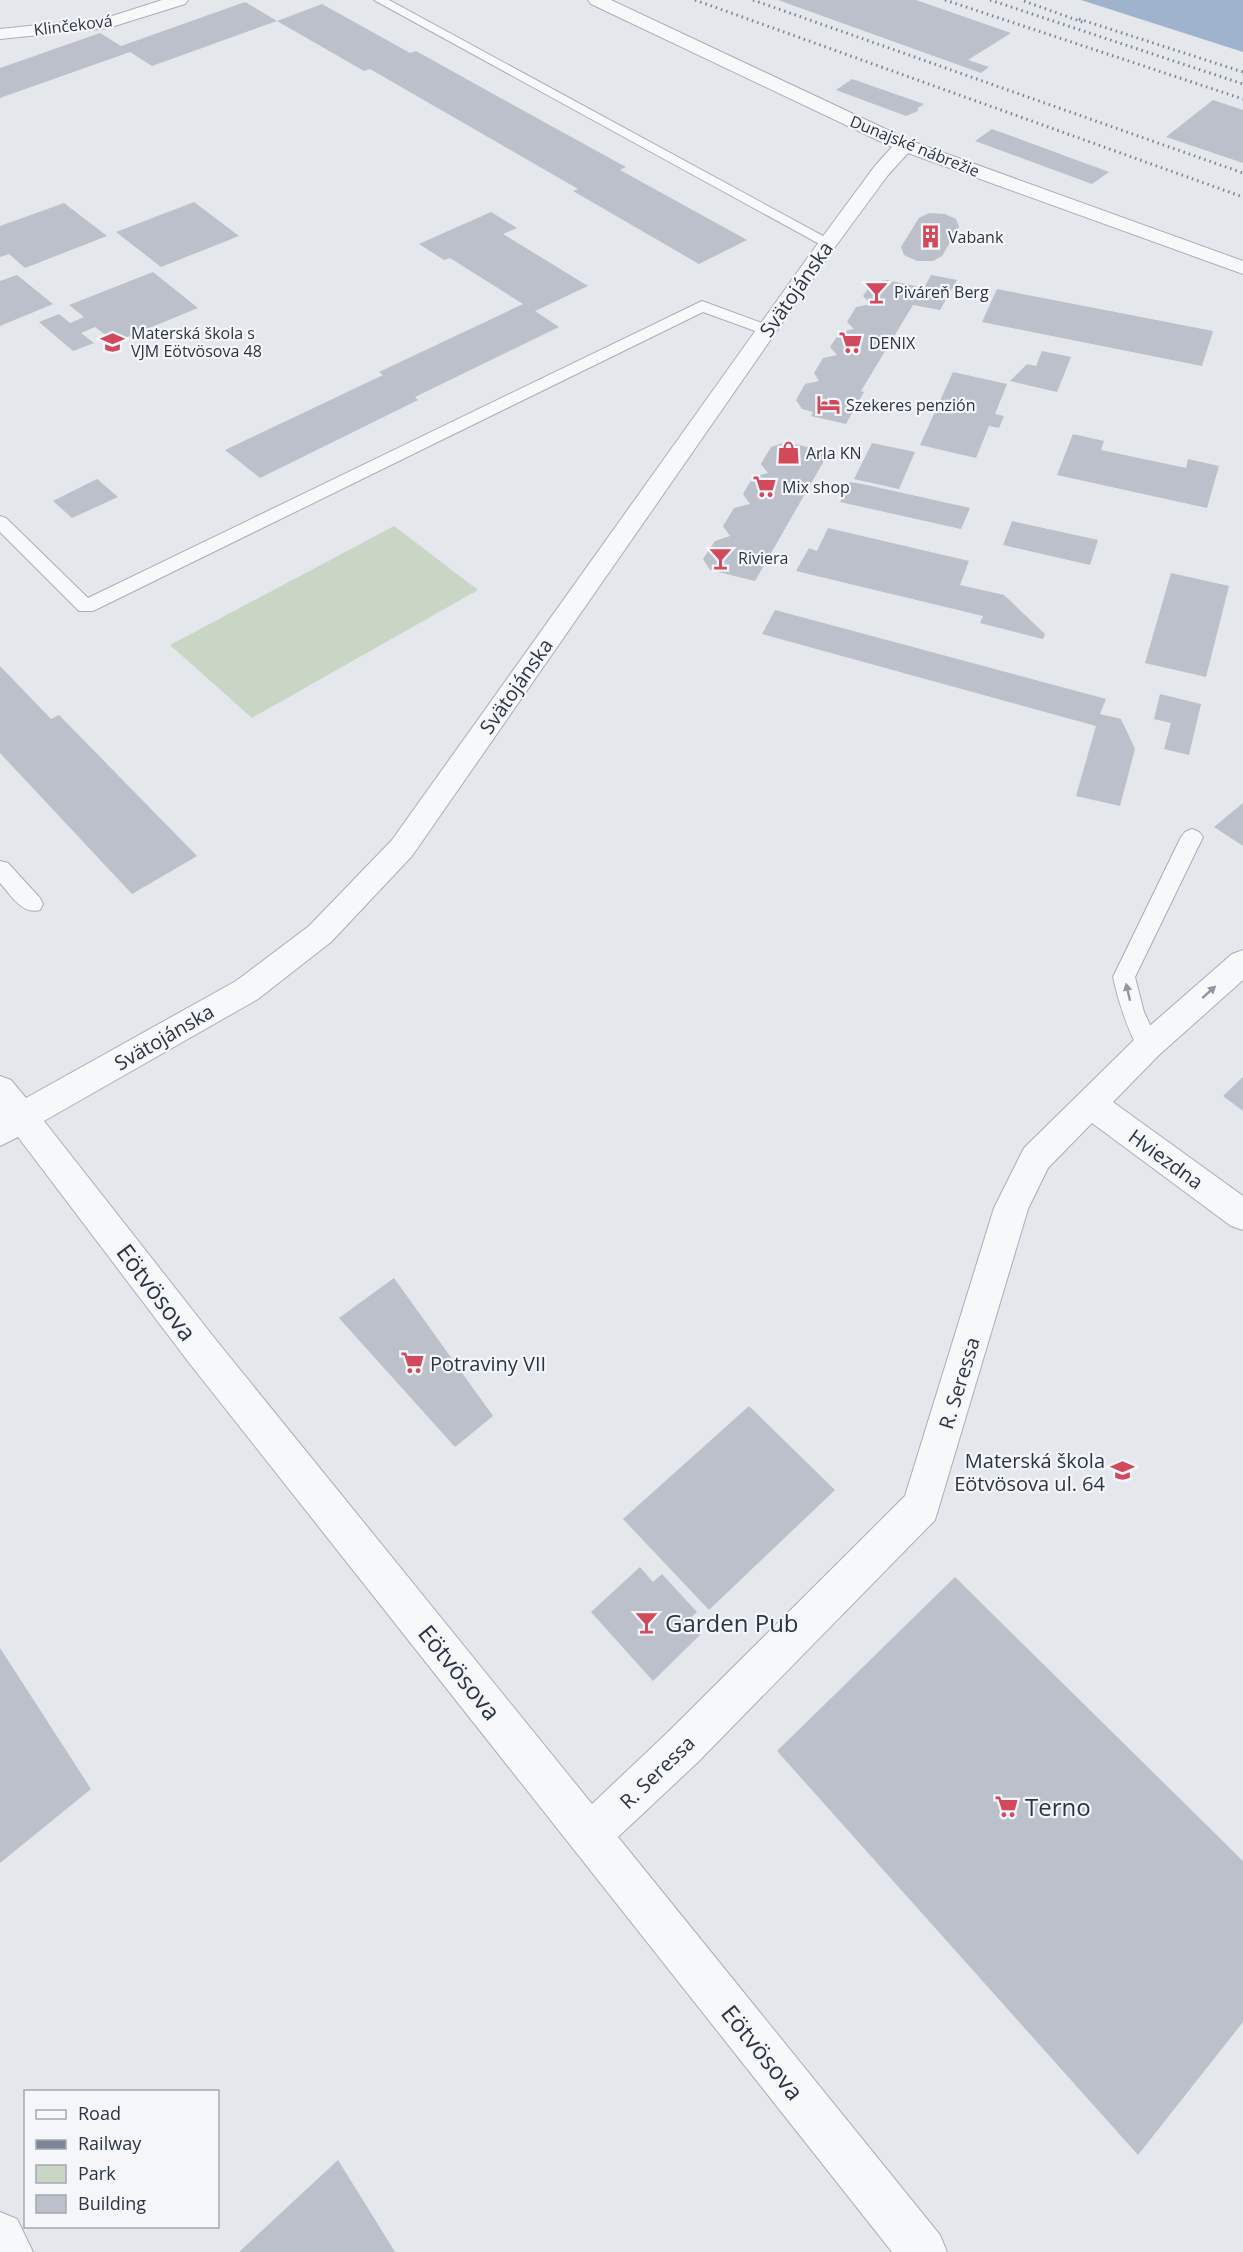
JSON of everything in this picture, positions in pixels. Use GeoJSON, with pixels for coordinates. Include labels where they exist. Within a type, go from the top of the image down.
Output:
{"type":"FeatureCollection","features":[{"type":"Feature","properties":{"kind":"street","name":"Klinčeková"},"geometry":{"type":"LineString","coordinates":[[0,34],[108,23],[179,0]]}},
{"type":"Feature","properties":{"kind":"street","name":"Dunajské nábrežie"},"geometry":{"type":"LineString","coordinates":[[597,0],[904,145],[1243,268]]}},
{"type":"Feature","properties":{"kind":"street","name":"Svätojánska"},"geometry":{"type":"LineString","coordinates":[[7,1113],[247,990],[320,934],[402,848],[828,243],[881,171],[904,145]]}},
{"type":"Feature","properties":{"kind":"street","name":"R. Seressa"},"geometry":{"type":"LineString","coordinates":[[590,1835],[683,1747],[921,1507],[1011,1208],[1036,1158],[1148,1046],[1243,962]]}},
{"type":"Feature","properties":{"kind":"street","name":"Hviezdna"},"geometry":{"type":"LineString","coordinates":[[1089,1103],[1243,1215]]}},
{"type":"Feature","properties":{"kind":"street","name":"Eötvösova"},"geometry":{"type":"LineString","coordinates":[[7,1113],[203,1352],[923,2252]]}},
{"type":"Feature","properties":{"kind":"street"},"geometry":{"type":"LineString","coordinates":[[0,2236],[9,2252]]}},
{"type":"Feature","properties":{"kind":"lane"},"geometry":{"type":"LineString","coordinates":[[380,0],[828,243]]}},
{"type":"Feature","properties":{"kind":"lane"},"geometry":{"type":"LineString","coordinates":[[0,522],[86,607],[702,306],[767,330]]}},
{"type":"Feature","properties":{"kind":"lane"},"geometry":{"type":"LineString","coordinates":[[1148,1046],[1132,1012],[1124,978],[1191,837]]}},
{"type":"Feature","properties":{"kind":"lane"},"geometry":{"type":"LineString","coordinates":[[0,869],[32,904]]}},
{"type":"Feature","properties":{"kind":"green space"},"geometry":{"type":"Polygon","coordinates":[[[394,526],[478,590],[252,718],[170,645],[394,526]]]}},
{"type":"Feature","properties":{"kind":"water"},"geometry":{"type":"Polygon","coordinates":[[[1081,0],[1243,0],[1243,52],[1081,0]]]}},
{"type":"Feature","properties":{"kind":"building"},"geometry":{"type":"Polygon","coordinates":[[[778,0],[916,0],[1011,33],[968,60],[989,67],[981,73],[778,0]]]}},
{"type":"Feature","properties":{"kind":"building"},"geometry":{"type":"Polygon","coordinates":[[[245,2],[277,21],[152,66],[130,52],[0,98],[0,68],[100,33],[121,46],[245,2]]]}},
{"type":"Feature","properties":{"kind":"building"},"geometry":{"type":"Polygon","coordinates":[[[322,4],[410,53],[416,51],[626,167],[620,170],[747,240],[699,264],[573,191],[578,189],[370,69],[364,71],[277,21],[322,4]]]}},
{"type":"Feature","properties":{"kind":"building"},"geometry":{"type":"Polygon","coordinates":[[[852,79],[924,104],[918,108],[918,111],[906,116],[836,90],[852,79]]]}},
{"type":"Feature","properties":{"kind":"building"},"geometry":{"type":"Polygon","coordinates":[[[1213,100],[1243,110],[1243,163],[1166,137],[1213,100]]]}},
{"type":"Feature","properties":{"kind":"building"},"geometry":{"type":"Polygon","coordinates":[[[992,129],[1109,172],[1092,184],[975,141],[992,129]]]}},
{"type":"Feature","properties":{"kind":"building"},"geometry":{"type":"Polygon","coordinates":[[[194,202],[239,236],[161,267],[116,232],[194,202]]]}},
{"type":"Feature","properties":{"kind":"building"},"geometry":{"type":"Polygon","coordinates":[[[64,203],[107,236],[25,268],[9,254],[0,257],[0,226],[64,203]]]}},
{"type":"Feature","properties":{"kind":"building"},"geometry":{"type":"Polygon","coordinates":[[[491,212],[517,228],[503,234],[588,286],[535,311],[559,327],[415,397],[418,400],[260,478],[225,450],[383,375],[379,372],[523,304],[450,258],[444,260],[419,244],[491,212]]]}},
{"type":"Feature","properties":{"kind":"building","name":"Vabank"},"geometry":{"type":"Polygon","coordinates":[[[929,213],[945,214],[956,219],[959,227],[942,256],[933,261],[917,261],[904,255],[901,247],[919,218],[929,213]]]}},
{"type":"Feature","properties":{"kind":"building"},"geometry":{"type":"Polygon","coordinates":[[[153,272],[198,308],[115,342],[95,327],[81,333],[94,343],[73,351],[39,322],[59,314],[70,323],[84,317],[69,305],[153,272]]]}},
{"type":"Feature","properties":{"kind":"building"},"geometry":{"type":"Polygon","coordinates":[[[17,275],[53,304],[0,326],[0,281],[17,275]]]}},
{"type":"Feature","properties":{"kind":"building"},"geometry":{"type":"Polygon","coordinates":[[[931,275],[957,280],[940,310],[913,305],[861,391],[864,392],[846,424],[811,416],[813,412],[802,409],[796,400],[805,384],[819,381],[814,373],[823,358],[837,355],[830,347],[840,332],[854,329],[847,322],[856,307],[871,304],[863,296],[872,283],[887,280],[924,288],[931,275]]]}},
{"type":"Feature","properties":{"kind":"building"},"geometry":{"type":"Polygon","coordinates":[[[997,289],[1213,331],[1202,366],[982,322],[997,289]]]}},
{"type":"Feature","properties":{"kind":"building"},"geometry":{"type":"Polygon","coordinates":[[[1042,351],[1071,357],[1057,392],[1010,381],[1027,364],[1036,366],[1042,351]]]}},
{"type":"Feature","properties":{"kind":"building"},"geometry":{"type":"Polygon","coordinates":[[[953,372],[1007,384],[995,414],[1004,416],[999,428],[989,426],[976,458],[920,445],[953,372]]]}},
{"type":"Feature","properties":{"kind":"building"},"geometry":{"type":"Polygon","coordinates":[[[1073,434],[1104,441],[1101,450],[1186,468],[1188,459],[1219,466],[1207,508],[1057,475],[1073,434]]]}},
{"type":"Feature","properties":{"kind":"building"},"geometry":{"type":"Polygon","coordinates":[[[786,442],[829,452],[755,581],[710,570],[703,559],[715,541],[730,536],[723,526],[734,508],[750,504],[743,494],[753,477],[768,473],[761,464],[771,447],[786,442]]]}},
{"type":"Feature","properties":{"kind":"building"},"geometry":{"type":"Polygon","coordinates":[[[872,443],[915,452],[899,489],[854,479],[872,443]]]}},
{"type":"Feature","properties":{"kind":"building"},"geometry":{"type":"Polygon","coordinates":[[[97,479],[118,497],[72,518],[53,501],[97,479]]]}},
{"type":"Feature","properties":{"kind":"building"},"geometry":{"type":"Polygon","coordinates":[[[850,482],[970,508],[961,529],[840,502],[850,482]]]}},
{"type":"Feature","properties":{"kind":"building"},"geometry":{"type":"Polygon","coordinates":[[[1012,521],[1098,540],[1090,565],[1003,545],[1012,521]]]}},
{"type":"Feature","properties":{"kind":"building"},"geometry":{"type":"Polygon","coordinates":[[[828,528],[969,561],[960,585],[1004,595],[1045,634],[1043,639],[980,623],[983,616],[796,571],[809,548],[817,551],[828,528]]]}},
{"type":"Feature","properties":{"kind":"building"},"geometry":{"type":"Polygon","coordinates":[[[1171,573],[1229,586],[1206,677],[1145,663],[1171,573]]]}},
{"type":"Feature","properties":{"kind":"building"},"geometry":{"type":"Polygon","coordinates":[[[775,610],[1106,699],[1100,714],[1121,719],[1135,749],[1120,806],[1076,796],[1096,726],[762,634],[775,610]]]}},
{"type":"Feature","properties":{"kind":"building"},"geometry":{"type":"Polygon","coordinates":[[[0,666],[51,719],[59,715],[197,856],[132,894],[0,753],[0,666]]]}},
{"type":"Feature","properties":{"kind":"building"},"geometry":{"type":"Polygon","coordinates":[[[1160,694],[1201,704],[1189,755],[1164,749],[1171,723],[1154,719],[1160,694]]]}},
{"type":"Feature","properties":{"kind":"building"},"geometry":{"type":"Polygon","coordinates":[[[1243,803],[1243,846],[1214,827],[1243,803]]]}},
{"type":"Feature","properties":{"kind":"building"},"geometry":{"type":"Polygon","coordinates":[[[1243,1077],[1243,1111],[1223,1096],[1243,1077]]]}},
{"type":"Feature","properties":{"kind":"building"},"geometry":{"type":"Polygon","coordinates":[[[394,1278],[493,1416],[455,1447],[339,1318],[394,1278]]]}},
{"type":"Feature","properties":{"kind":"building"},"geometry":{"type":"Polygon","coordinates":[[[749,1406],[835,1490],[709,1610],[623,1519],[749,1406]]]}},
{"type":"Feature","properties":{"kind":"building"},"geometry":{"type":"Polygon","coordinates":[[[640,1567],[653,1582],[662,1574],[697,1612],[688,1620],[701,1634],[653,1681],[591,1612],[640,1567]]]}},
{"type":"Feature","properties":{"kind":"building","name":"Terno"},"geometry":{"type":"Polygon","coordinates":[[[955,1577],[1243,1861],[1243,2022],[1138,2155],[777,1751],[955,1577]]]}},
{"type":"Feature","properties":{"kind":"building"},"geometry":{"type":"Polygon","coordinates":[[[0,1648],[91,1789],[0,1863],[0,1648]]]}},
{"type":"Feature","properties":{"kind":"building"},"geometry":{"type":"Polygon","coordinates":[[[338,2160],[395,2252],[239,2252],[338,2160]]]}},
{"type":"Feature","properties":{"kind":"railway"},"geometry":{"type":"LineString","coordinates":[[695,0],[1243,197]]}},
{"type":"Feature","properties":{"kind":"railway"},"geometry":{"type":"LineString","coordinates":[[753,0],[1243,173]]}},
{"type":"Feature","properties":{"kind":"railway"},"geometry":{"type":"LineString","coordinates":[[945,0],[1243,99]]}},
{"type":"Feature","properties":{"kind":"railway"},"geometry":{"type":"LineString","coordinates":[[990,0],[1243,84]]}},
{"type":"Feature","properties":{"kind":"railway"},"geometry":{"type":"LineString","coordinates":[[1024,1],[1085,23]]}},
{"type":"Feature","properties":{"kind":"railway"},"geometry":{"type":"LineString","coordinates":[[1079,19],[1243,72]]}},
{"type":"Feature","properties":{"kind":"place","name":"Vabank"},"geometry":{"type":"Point","coordinates":[930,237]}},
{"type":"Feature","properties":{"kind":"place","name":"Piváreň Berg"},"geometry":{"type":"Point","coordinates":[876,292]}},
{"type":"Feature","properties":{"kind":"place","name":"Materská škola s VJM Eötvösova 48"},"geometry":{"type":"Point","coordinates":[113,342]}},
{"type":"Feature","properties":{"kind":"place","name":"DENIX"},"geometry":{"type":"Point","coordinates":[851,343]}},
{"type":"Feature","properties":{"kind":"place","name":"Szekeres penzión"},"geometry":{"type":"Point","coordinates":[828,405]}},
{"type":"Feature","properties":{"kind":"place","name":"Arla KN"},"geometry":{"type":"Point","coordinates":[788,453]}},
{"type":"Feature","properties":{"kind":"place","name":"Mix shop"},"geometry":{"type":"Point","coordinates":[764,487]}},
{"type":"Feature","properties":{"kind":"place","name":"Riviera"},"geometry":{"type":"Point","coordinates":[720,558]}},
{"type":"Feature","properties":{"kind":"place","name":"Potraviny VII"},"geometry":{"type":"Point","coordinates":[412,1363]}},
{"type":"Feature","properties":{"kind":"place","name":"Materská škola Eötvösova ul. 64"},"geometry":{"type":"Point","coordinates":[1123,1471]}},
{"type":"Feature","properties":{"kind":"place","name":"Garden Pub"},"geometry":{"type":"Point","coordinates":[647,1622]}},
{"type":"Feature","properties":{"kind":"place","name":"Terno"},"geometry":{"type":"Point","coordinates":[1007,1806]}}]}
